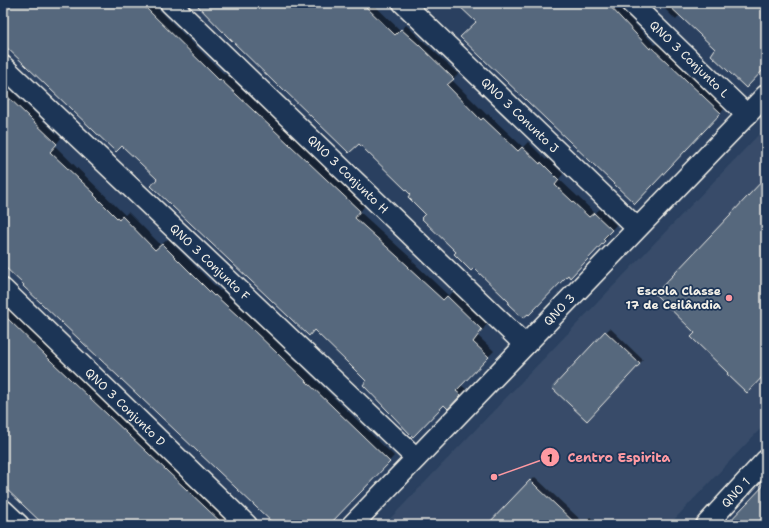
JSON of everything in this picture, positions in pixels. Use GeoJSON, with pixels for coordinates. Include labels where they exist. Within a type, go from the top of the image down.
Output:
{"type":"FeatureCollection","features":[{"type":"Feature","properties":{"kind":"street","name":"QNO 3 Conjunto H"},"geometry":{"type":"LineString","coordinates":[[170,3],[525,345]]}},
{"type":"Feature","properties":{"kind":"street","name":"QNO 3 Conunto J"},"geometry":{"type":"LineString","coordinates":[[403,3],[637,228]]}},
{"type":"Feature","properties":{"kind":"street","name":"QNO 3 Conjunto L"},"geometry":{"type":"LineString","coordinates":[[631,3],[747,115]]}},
{"type":"Feature","properties":{"kind":"street","name":"QNO 3 Conjunto F"},"geometry":{"type":"LineString","coordinates":[[3,66],[416,458]]}},
{"type":"Feature","properties":{"kind":"street","name":"QNO 3"},"geometry":{"type":"LineString","coordinates":[[352,525],[766,95]]}},
{"type":"Feature","properties":{"kind":"street","name":"QNO 3 Conjunto D"},"geometry":{"type":"LineString","coordinates":[[3,289],[247,525]]}},
{"type":"Feature","properties":{"kind":"street","name":"QNO 1"},"geometry":{"type":"LineString","coordinates":[[710,524],[766,460]]}},
{"type":"Feature","properties":{"kind":"street"},"geometry":{"type":"LineString","coordinates":[[3,510],[19,525]]}},
{"type":"Feature","properties":{"kind":"shaded area"},"geometry":{"type":"Polygon","coordinates":[[[766,127],[766,423],[669,525],[384,525],[766,127]]]}},
{"type":"Feature","properties":{"kind":"building"},"geometry":{"type":"Polygon","coordinates":[[[3,3],[141,3],[219,80],[220,79],[360,211],[355,218],[443,300],[447,296],[482,330],[473,342],[489,357],[456,391],[461,395],[448,409],[444,405],[413,437],[363,385],[366,381],[314,330],[309,336],[151,186],[157,179],[122,146],[116,152],[3,44],[3,3]]]}},
{"type":"Feature","properties":{"kind":"building"},"geometry":{"type":"Polygon","coordinates":[[[195,3],[362,3],[395,35],[401,29],[419,45],[454,79],[447,85],[481,120],[483,118],[518,151],[522,147],[540,164],[541,162],[559,180],[555,185],[589,217],[594,213],[612,230],[603,239],[605,241],[570,278],[568,275],[529,315],[528,314],[523,318],[474,268],[471,271],[454,254],[456,252],[421,218],[425,214],[408,197],[410,194],[359,144],[349,153],[280,86],[279,87],[195,3]]]}},
{"type":"Feature","properties":{"kind":"building"},"geometry":{"type":"Polygon","coordinates":[[[456,3],[607,3],[650,49],[651,47],[721,113],[635,204],[460,37],[476,22],[456,3]]]}},
{"type":"Feature","properties":{"kind":"building"},"geometry":{"type":"Polygon","coordinates":[[[666,3],[766,3],[766,67],[746,88],[711,55],[715,49],[666,3]]]}},
{"type":"Feature","properties":{"kind":"building"},"geometry":{"type":"Polygon","coordinates":[[[3,92],[57,144],[50,152],[95,194],[94,195],[119,220],[122,216],[155,250],[162,244],[214,296],[215,295],[250,327],[390,462],[329,525],[275,525],[23,286],[24,285],[3,265],[3,92]]]}},
{"type":"Feature","properties":{"kind":"building","name":"Escola Classe 17 de Ceilândia"},"geometry":{"type":"Polygon","coordinates":[[[766,177],[766,373],[747,393],[691,337],[695,333],[655,294],[766,177]]]}},
{"type":"Feature","properties":{"kind":"building"},"geometry":{"type":"Polygon","coordinates":[[[3,314],[224,525],[44,525],[3,486],[3,314]]]}},
{"type":"Feature","properties":{"kind":"building"},"geometry":{"type":"Polygon","coordinates":[[[605,331],[640,364],[587,421],[552,388],[605,331]]]}},
{"type":"Feature","properties":{"kind":"building"},"geometry":{"type":"Polygon","coordinates":[[[530,480],[537,487],[577,525],[487,525],[530,480]]]}},
{"type":"Feature","properties":{"kind":"building"},"geometry":{"type":"Polygon","coordinates":[[[766,483],[766,525],[726,525],[766,483]]]}},
{"type":"Feature","properties":{"kind":"place","name":"Escola Classe 17 de Ceilândia"},"geometry":{"type":"Point","coordinates":[729,298]}},
{"type":"Feature","properties":{"kind":"place","name":"Centro Espirita"},"geometry":{"type":"Point","coordinates":[494,477]}}]}
